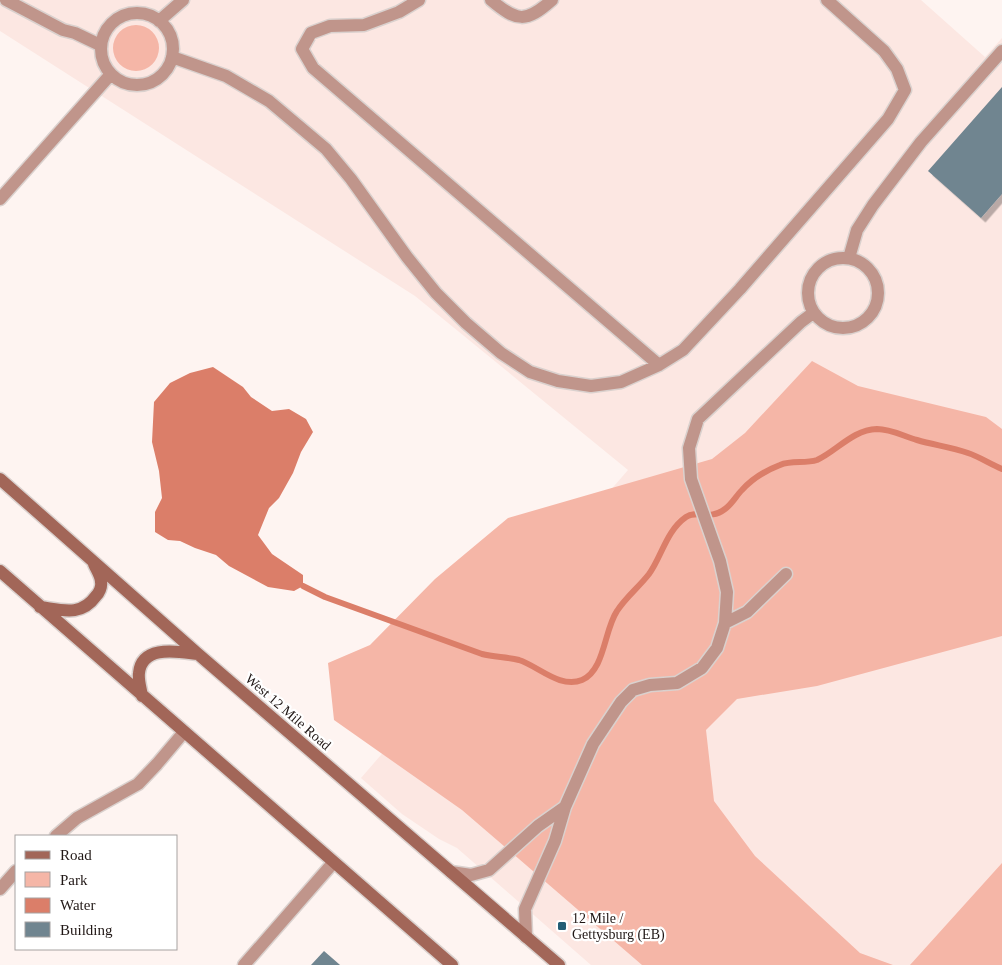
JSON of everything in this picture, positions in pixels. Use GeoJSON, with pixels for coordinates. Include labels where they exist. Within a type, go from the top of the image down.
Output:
{"type":"FeatureCollection","features":[{"type":"Feature","properties":{"kind":"main road","name":"West 12 Mile Road"},"geometry":{"type":"LineString","coordinates":[[0,480],[198,654],[559,965]]}},
{"type":"Feature","properties":{"kind":"main road"},"geometry":{"type":"LineString","coordinates":[[40,607],[80,610],[90,604],[100,592],[102,582],[93,561]]}},
{"type":"Feature","properties":{"kind":"main road"},"geometry":{"type":"LineString","coordinates":[[0,572],[452,965]]}},
{"type":"Feature","properties":{"kind":"main road"},"geometry":{"type":"LineString","coordinates":[[142,696],[138,673],[143,662],[150,655],[163,651],[198,654]]}},
{"type":"Feature","properties":{"kind":"lane"},"geometry":{"type":"LineString","coordinates":[[6,0],[63,30],[75,33],[100,45]]}},
{"type":"Feature","properties":{"kind":"lane"},"geometry":{"type":"LineString","coordinates":[[159,21],[183,0]]}},
{"type":"Feature","properties":{"kind":"lane"},"geometry":{"type":"LineString","coordinates":[[419,0],[399,12],[364,25],[330,26],[311,33],[302,49],[313,68],[659,365]]}},
{"type":"Feature","properties":{"kind":"lane"},"geometry":{"type":"LineString","coordinates":[[491,0],[515,17],[535,14],[552,0]]}},
{"type":"Feature","properties":{"kind":"lane"},"geometry":{"type":"LineString","coordinates":[[172,57],[226,76],[269,101],[326,149],[436,293],[466,323],[501,353],[530,372],[558,381],[591,386],[621,382],[659,365],[683,350],[740,289],[888,118],[905,90],[897,69],[884,51],[827,0]]}},
{"type":"Feature","properties":{"kind":"lane"},"geometry":{"type":"LineString","coordinates":[[130,13],[142,13],[159,21],[170,35],[173,47],[172,57],[166,70],[157,79],[146,84],[134,85],[123,82],[111,74],[101,57],[100,45],[103,34],[109,24],[118,17],[130,13]]}},
{"type":"Feature","properties":{"kind":"lane"},"geometry":{"type":"LineString","coordinates":[[849,258],[857,230],[873,205],[920,142],[1002,51]]}},
{"type":"Feature","properties":{"kind":"lane"},"geometry":{"type":"LineString","coordinates":[[0,199],[111,74]]}},
{"type":"Feature","properties":{"kind":"lane"},"geometry":{"type":"LineString","coordinates":[[836,258],[849,258],[860,262],[868,268],[875,278],[878,288],[878,300],[875,310],[868,319],[848,329],[836,328],[825,324],[814,313],[807,293],[810,281],[816,270],[825,262],[836,258]]}},
{"type":"Feature","properties":{"kind":"lane"},"geometry":{"type":"LineString","coordinates":[[526,937],[525,909],[555,841],[565,808],[593,744],[621,702],[632,690],[650,685],[677,683],[702,668],[717,648],[725,623],[727,592],[720,561],[691,479],[689,448],[698,419],[801,322],[814,313]]}},
{"type":"Feature","properties":{"kind":"lane"},"geometry":{"type":"LineString","coordinates":[[725,623],[748,612],[786,574]]}},
{"type":"Feature","properties":{"kind":"lane"},"geometry":{"type":"LineString","coordinates":[[57,835],[77,818],[138,784],[184,732]]}},
{"type":"Feature","properties":{"kind":"lane"},"geometry":{"type":"LineString","coordinates":[[451,872],[471,875],[489,870],[538,826],[565,808]]}},
{"type":"Feature","properties":{"kind":"lane"},"geometry":{"type":"LineString","coordinates":[[244,965],[334,862]]}},
{"type":"Feature","properties":{"kind":"lane"},"geometry":{"type":"LineString","coordinates":[[0,889],[15,872]]}},
{"type":"Feature","properties":{"kind":"shaded area"},"geometry":{"type":"Polygon","coordinates":[[[0,0],[921,0],[985,57],[1002,38],[1002,965],[591,965],[457,848],[439,839],[402,814],[361,778],[628,470],[415,296],[0,31],[0,0]]]}},
{"type":"Feature","properties":{"kind":"green space"},"geometry":{"type":"Polygon","coordinates":[[[132,25],[140,25],[149,29],[155,35],[159,48],[155,61],[149,67],[140,71],[132,71],[123,67],[117,61],[113,52],[113,44],[117,35],[123,29],[132,25]]]}},
{"type":"Feature","properties":{"kind":"green space"},"geometry":{"type":"Polygon","coordinates":[[[812,361],[858,386],[986,417],[1002,429],[1002,636],[817,686],[737,699],[706,730],[714,801],[755,856],[860,953],[893,965],[642,965],[462,810],[334,720],[328,663],[370,645],[435,579],[508,518],[712,459],[745,433],[812,361]]]}},
{"type":"Feature","properties":{"kind":"green space"},"geometry":{"type":"Polygon","coordinates":[[[1002,863],[1002,965],[910,965],[1002,863]]]}},
{"type":"Feature","properties":{"kind":"water"},"geometry":{"type":"Polygon","coordinates":[[[213,367],[243,387],[251,397],[272,411],[289,409],[306,419],[313,432],[301,452],[293,473],[279,498],[269,508],[258,535],[272,554],[303,575],[303,586],[294,591],[268,587],[229,566],[216,555],[180,541],[168,540],[155,532],[155,512],[162,498],[159,471],[152,442],[154,402],[170,383],[190,373],[213,367]]]}},
{"type":"Feature","properties":{"kind":"building"},"geometry":{"type":"Polygon","coordinates":[[[1002,87],[1002,194],[981,218],[928,171],[1002,87]]]}},
{"type":"Feature","properties":{"kind":"building"},"geometry":{"type":"Polygon","coordinates":[[[324,951],[340,965],[311,965],[324,951]]]}},
{"type":"Feature","properties":{"kind":"waterway"},"geometry":{"type":"LineString","coordinates":[[303,586],[325,597],[482,654],[519,660],[549,676],[566,682],[574,682],[590,675],[595,668],[617,611],[654,567],[669,536],[679,523],[690,515],[709,515],[719,512],[727,507],[750,482],[770,469],[794,462],[817,460],[852,437],[868,430],[877,429],[892,431],[917,440],[962,451],[977,456],[1002,469]]}},
{"type":"Feature","properties":{"kind":"place","name":"12 Mile / Gettysburg (EB)"},"geometry":{"type":"Point","coordinates":[562,926]}}]}
